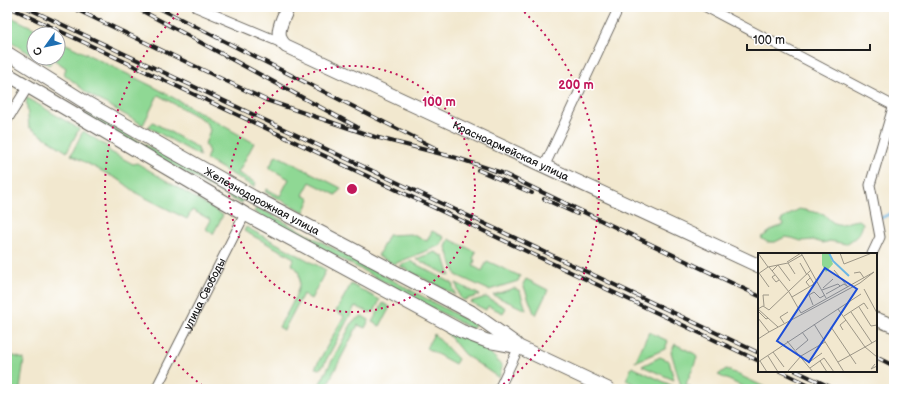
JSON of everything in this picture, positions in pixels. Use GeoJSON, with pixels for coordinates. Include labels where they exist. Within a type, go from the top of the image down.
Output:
{"type":"FeatureCollection","features":[{"type":"Feature","properties":{"kind":"main road"},"geometry":{"type":"LineString","coordinates":[[282,43],[279,35],[280,26],[288,7]]}},
{"type":"Feature","properties":{"kind":"main road","name":"Красноармейская улица"},"geometry":{"type":"LineString","coordinates":[[282,43],[544,167],[758,266]]}},
{"type":"Feature","properties":{"kind":"main road","name":"Железнодорожная улица"},"geometry":{"type":"LineString","coordinates":[[7,53],[85,102],[253,197],[471,312],[519,347],[608,389]]}},
{"type":"Feature","properties":{"kind":"main road","name":"Железнодорожная улица"},"geometry":{"type":"LineString","coordinates":[[7,74],[29,85],[77,117],[245,214],[461,331],[487,340],[519,347]]}},
{"type":"Feature","properties":{"kind":"main road","name":"улица Свободы"},"geometry":{"type":"LineString","coordinates":[[245,214],[253,197]]}},
{"type":"Feature","properties":{"kind":"main road"},"geometry":{"type":"LineString","coordinates":[[877,319],[894,326]]}},
{"type":"Feature","properties":{"kind":"street","name":"Красноармейская улица"},"geometry":{"type":"LineString","coordinates":[[196,7],[282,43]]}},
{"type":"Feature","properties":{"kind":"street"},"geometry":{"type":"LineString","coordinates":[[544,167],[619,7]]}},
{"type":"Feature","properties":{"kind":"street"},"geometry":{"type":"LineString","coordinates":[[706,7],[894,106],[870,185],[880,238],[872,253]]}},
{"type":"Feature","properties":{"kind":"street"},"geometry":{"type":"LineString","coordinates":[[258,33],[280,26]]}},
{"type":"Feature","properties":{"kind":"street"},"geometry":{"type":"LineString","coordinates":[[7,120],[29,85]]}},
{"type":"Feature","properties":{"kind":"street","name":"улица Свободы"},"geometry":{"type":"LineString","coordinates":[[156,389],[245,214]]}},
{"type":"Feature","properties":{"kind":"street"},"geometry":{"type":"LineString","coordinates":[[499,389],[519,347]]}},
{"type":"Feature","properties":{"kind":"green space"},"geometry":{"type":"Polygon","coordinates":[[[7,15],[30,26],[26,26],[26,51],[7,40],[7,15]]]}},
{"type":"Feature","properties":{"kind":"green space"},"geometry":{"type":"Polygon","coordinates":[[[66,44],[156,88],[254,143],[238,173],[256,183],[254,187],[206,159],[209,152],[205,144],[210,130],[205,121],[158,95],[143,125],[87,93],[64,74],[66,68],[63,66],[66,66],[66,44]]]}},
{"type":"Feature","properties":{"kind":"green space"},"geometry":{"type":"Polygon","coordinates":[[[26,97],[79,129],[67,152],[29,127],[26,97]]]}},
{"type":"Feature","properties":{"kind":"green space"},"geometry":{"type":"Polygon","coordinates":[[[87,112],[243,200],[241,204],[85,116],[87,112]]]}},
{"type":"Feature","properties":{"kind":"green space"},"geometry":{"type":"Polygon","coordinates":[[[153,122],[198,148],[200,156],[148,127],[153,122]]]}},
{"type":"Feature","properties":{"kind":"green space"},"geometry":{"type":"Polygon","coordinates":[[[83,131],[108,147],[109,151],[133,164],[137,163],[223,215],[213,234],[206,229],[211,220],[192,210],[187,219],[138,194],[121,181],[71,155],[83,131]]]}},
{"type":"Feature","properties":{"kind":"green space"},"geometry":{"type":"Polygon","coordinates":[[[276,155],[341,188],[336,195],[310,182],[303,195],[310,199],[304,212],[265,192],[267,189],[280,196],[289,179],[269,168],[276,155]]]}},
{"type":"Feature","properties":{"kind":"green space"},"geometry":{"type":"Polygon","coordinates":[[[257,207],[475,325],[472,329],[254,212],[257,207]]]}},
{"type":"Feature","properties":{"kind":"green space"},"geometry":{"type":"Polygon","coordinates":[[[799,209],[824,214],[837,224],[859,220],[863,223],[862,227],[857,236],[846,244],[830,241],[823,243],[813,240],[801,241],[785,237],[775,242],[767,242],[761,238],[773,229],[783,225],[781,220],[799,209]]]}},
{"type":"Feature","properties":{"kind":"green space"},"geometry":{"type":"Polygon","coordinates":[[[246,227],[326,270],[311,299],[303,294],[284,330],[279,327],[292,304],[299,285],[300,277],[297,270],[291,264],[294,258],[244,231],[246,227]]]}},
{"type":"Feature","properties":{"kind":"green space"},"geometry":{"type":"Polygon","coordinates":[[[432,231],[444,237],[441,245],[394,264],[378,256],[388,235],[411,234],[427,241],[432,231]]]}},
{"type":"Feature","properties":{"kind":"green space"},"geometry":{"type":"Polygon","coordinates":[[[449,239],[476,252],[473,259],[475,260],[473,266],[482,271],[487,261],[520,276],[518,281],[489,290],[456,275],[446,247],[449,239]]]}},
{"type":"Feature","properties":{"kind":"green space"},"geometry":{"type":"Polygon","coordinates":[[[435,252],[444,257],[450,276],[416,259],[435,252]]]}},
{"type":"Feature","properties":{"kind":"green space"},"geometry":{"type":"Polygon","coordinates":[[[410,261],[452,283],[455,295],[400,266],[410,261]]]}},
{"type":"Feature","properties":{"kind":"green space"},"geometry":{"type":"Polygon","coordinates":[[[526,279],[548,290],[536,315],[523,284],[526,279]]]}},
{"type":"Feature","properties":{"kind":"green space"},"geometry":{"type":"Polygon","coordinates":[[[456,283],[480,295],[464,300],[460,298],[456,283]]]}},
{"type":"Feature","properties":{"kind":"green space"},"geometry":{"type":"Polygon","coordinates":[[[351,284],[380,300],[374,312],[368,312],[355,306],[323,366],[319,369],[315,368],[344,316],[336,311],[351,284]]]}},
{"type":"Feature","properties":{"kind":"green space"},"geometry":{"type":"Polygon","coordinates":[[[514,288],[520,291],[526,310],[493,295],[514,288]]]}},
{"type":"Feature","properties":{"kind":"green space"},"geometry":{"type":"Polygon","coordinates":[[[486,297],[506,308],[503,313],[488,306],[486,310],[470,302],[486,297]]]}},
{"type":"Feature","properties":{"kind":"green space"},"geometry":{"type":"Polygon","coordinates":[[[383,303],[390,307],[380,326],[372,322],[383,303]]]}},
{"type":"Feature","properties":{"kind":"green space"},"geometry":{"type":"Polygon","coordinates":[[[362,316],[369,320],[365,328],[358,325],[325,389],[317,389],[353,321],[362,316]]]}},
{"type":"Feature","properties":{"kind":"green space"},"geometry":{"type":"Polygon","coordinates":[[[441,326],[483,348],[497,360],[502,367],[499,378],[464,354],[441,326]]]}},
{"type":"Feature","properties":{"kind":"green space"},"geometry":{"type":"Polygon","coordinates":[[[649,332],[668,341],[665,349],[635,362],[649,332]]]}},
{"type":"Feature","properties":{"kind":"green space"},"geometry":{"type":"Polygon","coordinates":[[[434,334],[458,359],[455,364],[426,348],[434,334]]]}},
{"type":"Feature","properties":{"kind":"green space"},"geometry":{"type":"Polygon","coordinates":[[[675,344],[695,354],[697,358],[686,384],[691,387],[690,389],[682,389],[671,352],[675,344]]]}},
{"type":"Feature","properties":{"kind":"green space"},"geometry":{"type":"Polygon","coordinates":[[[7,354],[24,359],[20,389],[7,389],[7,354]]]}},
{"type":"Feature","properties":{"kind":"green space"},"geometry":{"type":"Polygon","coordinates":[[[660,357],[669,361],[674,380],[642,366],[660,357]]]}},
{"type":"Feature","properties":{"kind":"green space"},"geometry":{"type":"Polygon","coordinates":[[[632,367],[675,387],[676,389],[644,389],[626,380],[632,367]]]}},
{"type":"Feature","properties":{"kind":"green space"},"geometry":{"type":"Polygon","coordinates":[[[726,369],[769,389],[748,389],[718,375],[726,369]]]}},
{"type":"Feature","properties":{"kind":"waterway"},"geometry":{"type":"LineString","coordinates":[[881,218],[894,212]]}},
{"type":"Feature","properties":{"kind":"railway"},"geometry":{"type":"LineString","coordinates":[[9,7],[758,361]]}},
{"type":"Feature","properties":{"kind":"railway"},"geometry":{"type":"LineString","coordinates":[[25,7],[758,353]]}},
{"type":"Feature","properties":{"kind":"railway"},"geometry":{"type":"LineString","coordinates":[[71,7],[266,100],[375,137],[457,158],[502,173],[758,296]]}},
{"type":"Feature","properties":{"kind":"railway"},"geometry":{"type":"LineString","coordinates":[[135,7],[357,127]]}},
{"type":"Feature","properties":{"kind":"railway"},"geometry":{"type":"LineString","coordinates":[[157,7],[437,149]]}},
{"type":"Feature","properties":{"kind":"railway"},"geometry":{"type":"LineString","coordinates":[[478,170],[532,193]]}},
{"type":"Feature","properties":{"kind":"railway"},"geometry":{"type":"LineString","coordinates":[[544,199],[577,214]]}},
{"type":"Feature","properties":{"kind":"railway"},"geometry":{"type":"LineString","coordinates":[[877,358],[894,366]]}},
{"type":"Feature","properties":{"kind":"railway"},"geometry":{"type":"LineString","coordinates":[[782,372],[818,389]]}},
{"type":"Feature","properties":{"kind":"railway"},"geometry":{"type":"LineString","coordinates":[[798,372],[835,389]]}}]}
